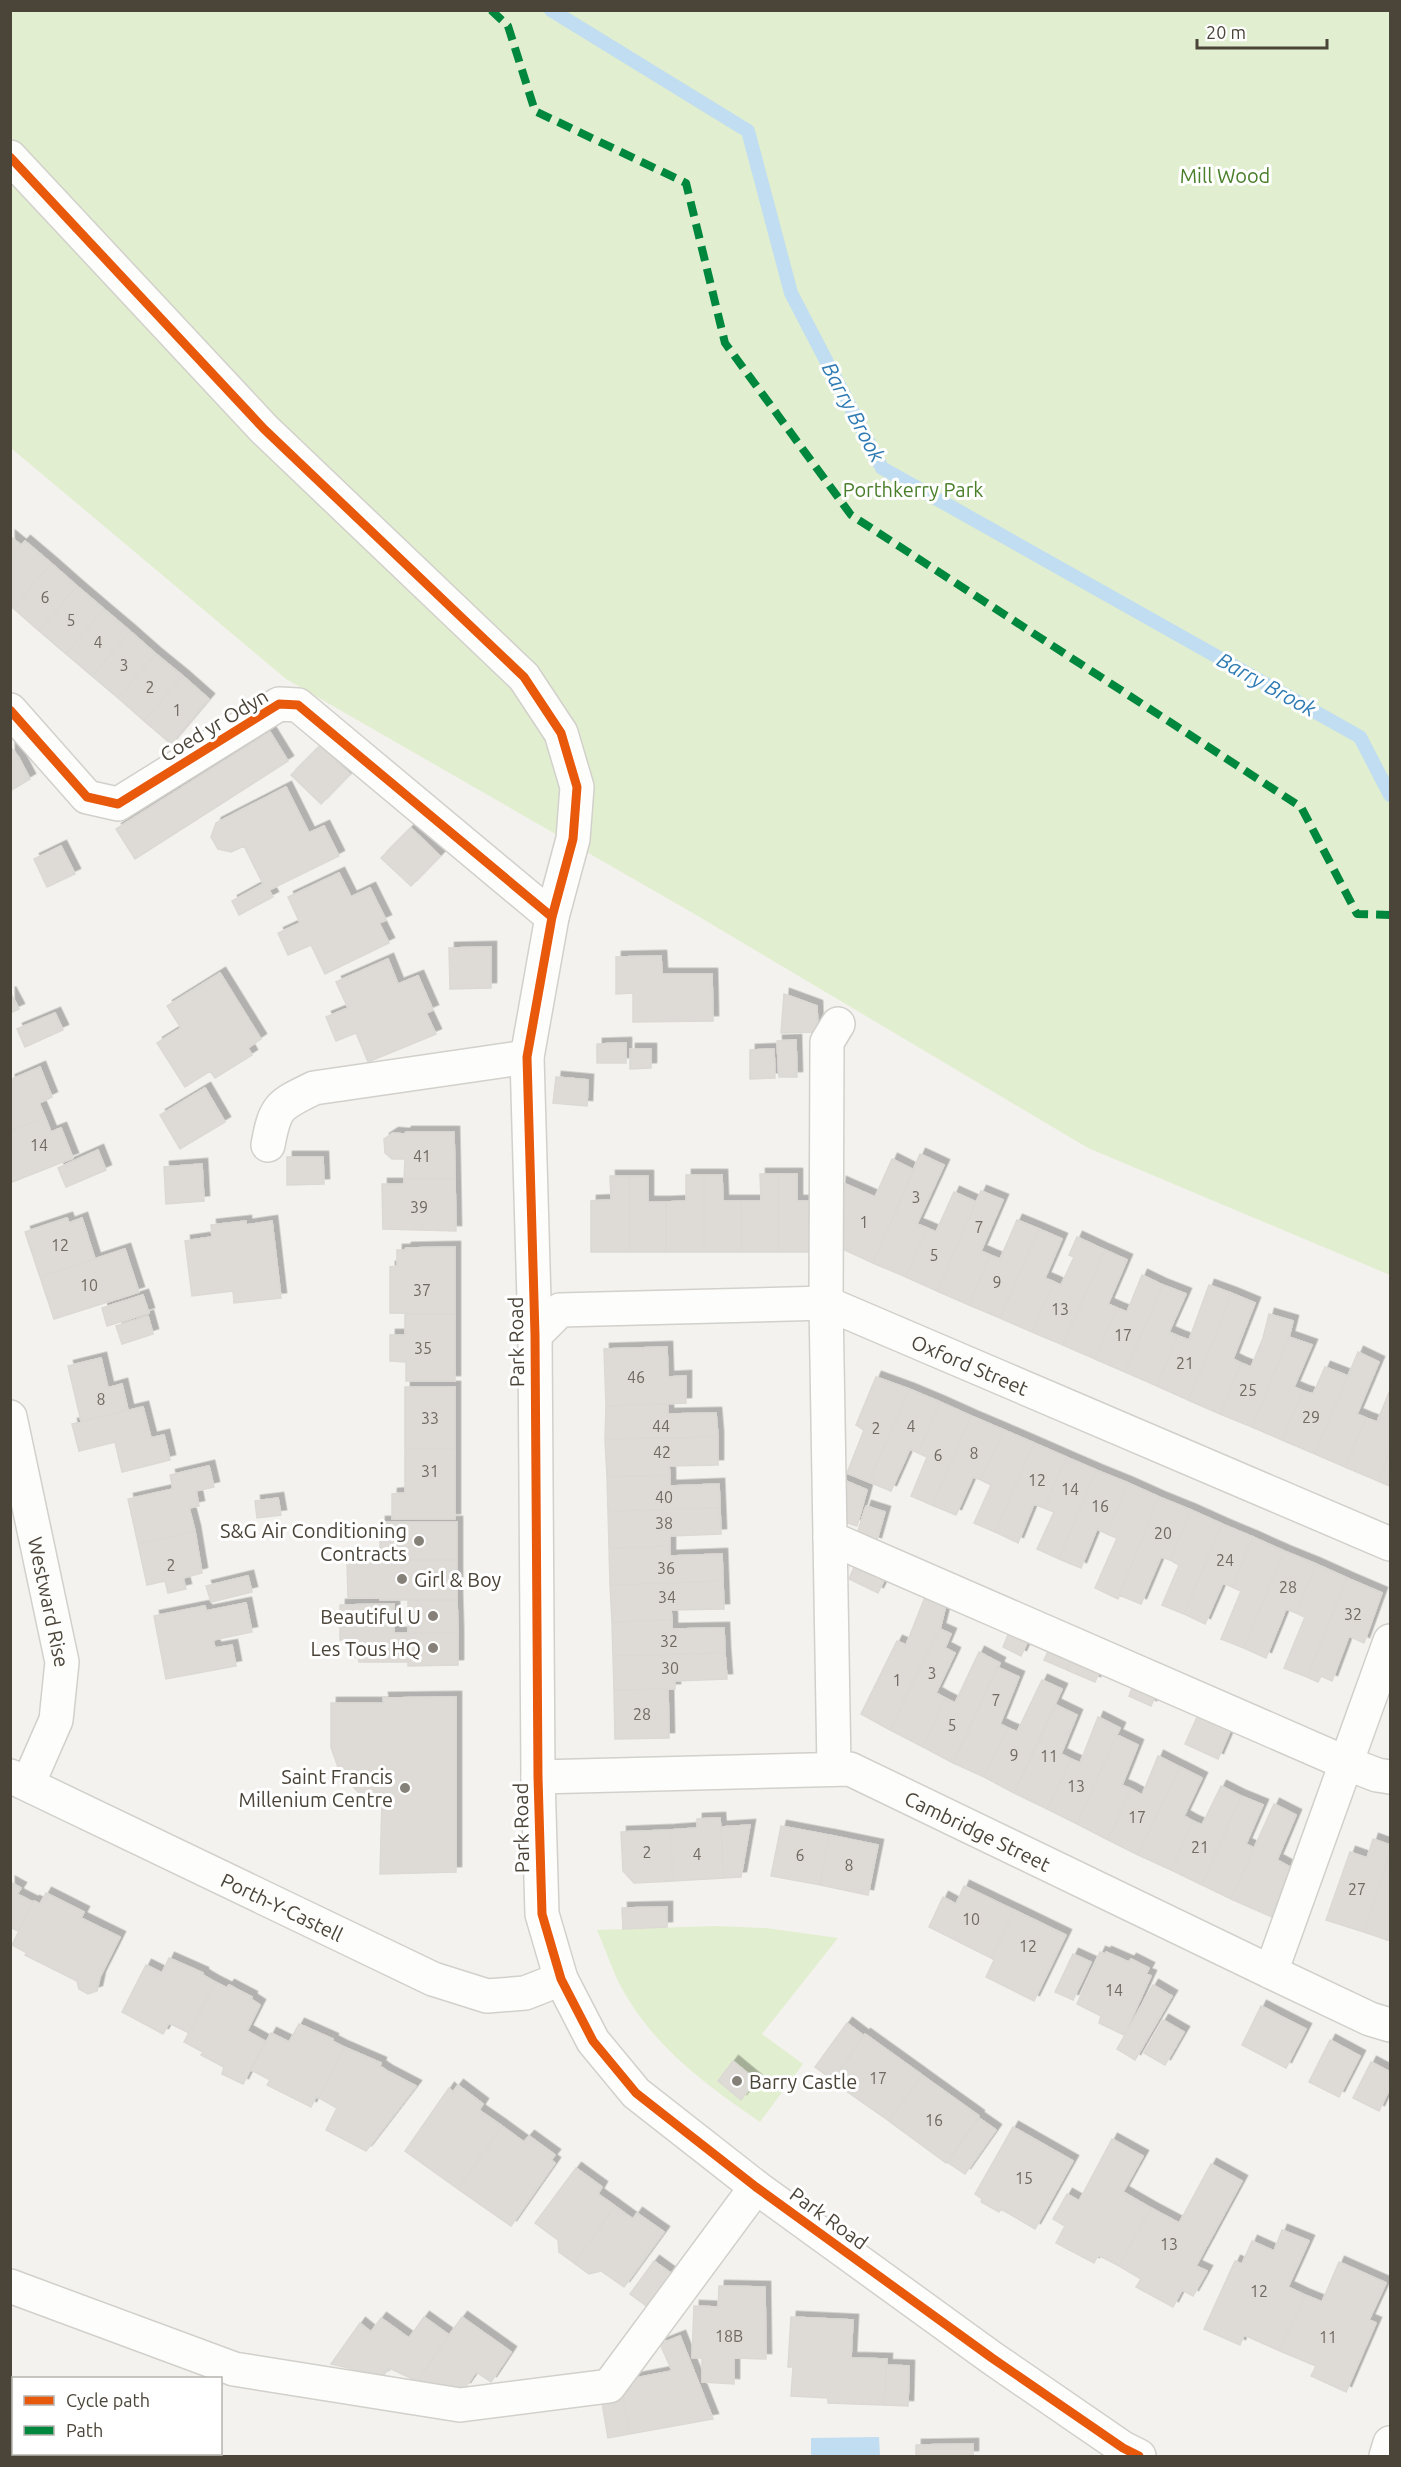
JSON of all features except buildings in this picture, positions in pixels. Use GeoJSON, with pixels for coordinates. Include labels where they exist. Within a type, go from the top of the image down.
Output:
{"type":"FeatureCollection","features":[{"type":"Feature","properties":{"kind":"street","name":"Park Road"},"geometry":{"type":"LineString","coordinates":[[10,157],[264,429],[524,676],[561,733],[577,788],[573,839],[552,917],[527,1057],[535,1335],[538,1777],[542,1914],[561,1978],[593,2041],[636,2093],[756,2187],[992,2358],[1139,2457]]}},
{"type":"Feature","properties":{"kind":"street","name":"Coed yr Odyn"},"geometry":{"type":"LineString","coordinates":[[10,710],[87,797],[118,804],[279,704],[298,705],[552,917]]}},
{"type":"Feature","properties":{"kind":"street"},"geometry":{"type":"LineString","coordinates":[[834,1769],[826,1304],[827,1042],[838,1024]]}},
{"type":"Feature","properties":{"kind":"street"},"geometry":{"type":"LineString","coordinates":[[268,1145],[273,1117],[287,1101],[314,1088],[527,1057]]}},
{"type":"Feature","properties":{"kind":"street","name":"Oxford Street"},"geometry":{"type":"LineString","coordinates":[[535,1335],[560,1310],[826,1304],[1390,1544]]}},
{"type":"Feature","properties":{"kind":"street","name":"Westward Rise"},"geometry":{"type":"LineString","coordinates":[[10,1417],[62,1662],[56,1720],[19,1780]]}},
{"type":"Feature","properties":{"kind":"street"},"geometry":{"type":"LineString","coordinates":[[830,1538],[1347,1763],[1377,1775],[1390,1777]]}},
{"type":"Feature","properties":{"kind":"street"},"geometry":{"type":"LineString","coordinates":[[1271,1972],[1390,1641]]}},
{"type":"Feature","properties":{"kind":"street","name":"Cambridge Street"},"geometry":{"type":"LineString","coordinates":[[538,1777],[850,1769],[1370,2019],[1390,2025]]}},
{"type":"Feature","properties":{"kind":"street","name":"Porth-Y-Castell"},"geometry":{"type":"LineString","coordinates":[[19,1780],[433,1979],[487,1996],[525,1992],[561,1978]]}},
{"type":"Feature","properties":{"kind":"street"},"geometry":{"type":"LineString","coordinates":[[10,2286],[234,2369],[460,2405],[609,2386],[756,2187]]}},
{"type":"Feature","properties":{"kind":"street"},"geometry":{"type":"LineString","coordinates":[[1386,2457],[1390,2443]]}},
{"type":"Feature","properties":{"kind":"green space","name":"Porthkerry Park"},"geometry":{"type":"Polygon","coordinates":[[[11,11],[1390,11],[1390,1275],[1088,1148],[691,912],[286,679],[11,448],[11,11]]]}},
{"type":"Feature","properties":{"kind":"green space"},"geometry":{"type":"Polygon","coordinates":[[[715,1926],[766,1928],[838,1938],[762,2034],[803,2064],[760,2122],[700,2078],[664,2046],[633,2007],[620,1985],[597,1930],[715,1926]]]}},
{"type":"Feature","properties":{"kind":"water"},"geometry":{"type":"Polygon","coordinates":[[[879,2437],[880,2456],[811,2456],[811,2438],[879,2437]]]}},
{"type":"Feature","properties":{"kind":"waterway","name":"Barry Brook"},"geometry":{"type":"LineString","coordinates":[[551,10],[748,131],[791,293],[882,468],[1360,737],[1390,795]]}},
{"type":"Feature","properties":{"kind":"marked path"},"geometry":{"type":"LineString","coordinates":[[491,10],[508,26],[535,111],[686,183],[725,343],[851,515],[1301,807],[1357,914],[1390,915]]}},
{"type":"Feature","properties":{"kind":"cycle path"},"geometry":{"type":"LineString","coordinates":[[10,157],[264,429],[524,677],[561,733],[577,787],[573,839],[552,917],[527,1057],[535,1335],[538,1777],[542,1914],[561,1979],[593,2041],[636,2093],[756,2187],[992,2358],[1123,2448],[1139,2456]]}},
{"type":"Feature","properties":{"kind":"cycle path"},"geometry":{"type":"LineString","coordinates":[[10,710],[87,797],[118,804],[279,704],[298,705],[552,917]]}},
{"type":"Feature","properties":{"kind":"place","name":"S&G Air Conditioning Contracts"},"geometry":{"type":"Point","coordinates":[419,1541]}},
{"type":"Feature","properties":{"kind":"place","name":"Girl & Boy"},"geometry":{"type":"Point","coordinates":[402,1579]}},
{"type":"Feature","properties":{"kind":"place","name":"Beautiful U"},"geometry":{"type":"Point","coordinates":[433,1616]}},
{"type":"Feature","properties":{"kind":"place","name":"Les Tous HQ"},"geometry":{"type":"Point","coordinates":[433,1648]}},
{"type":"Feature","properties":{"kind":"place","name":"Saint Francis Millenium Centre"},"geometry":{"type":"Point","coordinates":[405,1788]}},
{"type":"Feature","properties":{"kind":"place","name":"Barry Castle"},"geometry":{"type":"Point","coordinates":[737,2081]}},
{"type":"Feature","properties":{"kind":"park label","name":"Mill Wood"},"geometry":{"type":"Point","coordinates":[1225,175]}}]}
